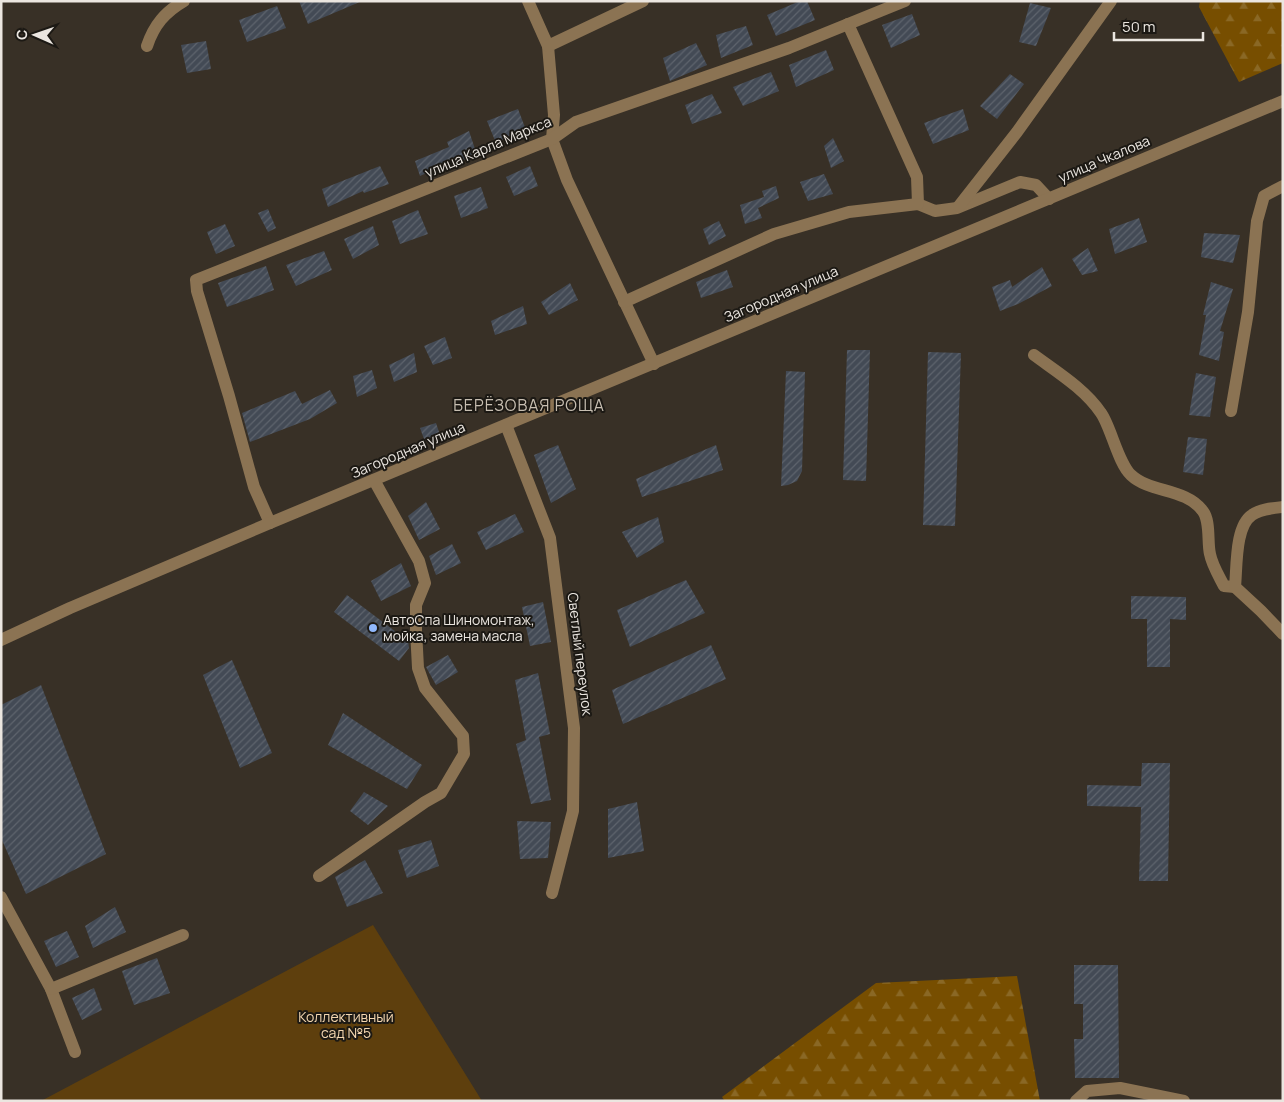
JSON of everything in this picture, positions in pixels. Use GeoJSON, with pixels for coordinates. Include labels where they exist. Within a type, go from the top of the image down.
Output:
{"type":"FeatureCollection","features":[{"type":"Feature","properties":{"kind":"street"},"geometry":{"type":"LineString","coordinates":[[147,46],[152,31],[171,9],[184,1]]}},
{"type":"Feature","properties":{"kind":"street"},"geometry":{"type":"LineString","coordinates":[[528,1],[548,46],[554,115],[552,139],[567,180],[654,364]]}},
{"type":"Feature","properties":{"kind":"street"},"geometry":{"type":"LineString","coordinates":[[548,46],[643,1]]}},
{"type":"Feature","properties":{"kind":"street","name":"улица Карла Маркса"},"geometry":{"type":"LineString","coordinates":[[270,523],[254,487],[197,291],[196,280],[552,139],[576,122],[789,48],[905,1]]}},
{"type":"Feature","properties":{"kind":"street"},"geometry":{"type":"LineString","coordinates":[[957,208],[1016,132],[1111,1]]}},
{"type":"Feature","properties":{"kind":"street"},"geometry":{"type":"LineString","coordinates":[[848,24],[917,177],[918,204]]}},
{"type":"Feature","properties":{"kind":"street","name":"улица Чкалова"},"geometry":{"type":"LineString","coordinates":[[937,244],[1283,101]]}},
{"type":"Feature","properties":{"kind":"street"},"geometry":{"type":"LineString","coordinates":[[624,302],[774,234],[849,212],[918,204],[935,211],[957,208],[1020,182],[1036,185],[1049,199]]}},
{"type":"Feature","properties":{"kind":"street"},"geometry":{"type":"LineString","coordinates":[[1231,411],[1248,312],[1257,221],[1264,196],[1283,186]]}},
{"type":"Feature","properties":{"kind":"street","name":"Загородная улица"},"geometry":{"type":"LineString","coordinates":[[1,640],[70,608],[270,523],[937,244]]}},
{"type":"Feature","properties":{"kind":"street"},"geometry":{"type":"LineString","coordinates":[[1034,355],[1070,381],[1101,413],[1130,474],[1144,483],[1192,501],[1204,511],[1209,533],[1210,554],[1224,586],[1234,586],[1283,634]]}},
{"type":"Feature","properties":{"kind":"street","name":"Светлый переулок"},"geometry":{"type":"LineString","coordinates":[[506,425],[550,538],[574,728],[573,811],[552,893]]}},
{"type":"Feature","properties":{"kind":"street"},"geometry":{"type":"LineString","coordinates":[[320,876],[425,802],[441,793],[464,754],[463,736],[425,688],[418,668],[416,605],[425,583],[419,561],[374,480]]}},
{"type":"Feature","properties":{"kind":"street"},"geometry":{"type":"LineString","coordinates":[[1234,586],[1240,534],[1245,520],[1254,513],[1283,507]]}},
{"type":"Feature","properties":{"kind":"street"},"geometry":{"type":"LineString","coordinates":[[1,897],[51,989],[75,1052]]}},
{"type":"Feature","properties":{"kind":"street"},"geometry":{"type":"LineString","coordinates":[[51,989],[183,935]]}},
{"type":"Feature","properties":{"kind":"street"},"geometry":{"type":"LineString","coordinates":[[1076,1101],[1087,1091],[1120,1088],[1184,1101]]}},
{"type":"Feature","properties":{"kind":"green space"},"geometry":{"type":"Polygon","coordinates":[[[1200,1],[1283,1],[1283,63],[1239,82],[1199,7],[1200,1]]]}},
{"type":"Feature","properties":{"kind":"green space","name":"Коллективный сад №5"},"geometry":{"type":"Polygon","coordinates":[[[373,925],[482,1101],[41,1101],[373,925]]]}},
{"type":"Feature","properties":{"kind":"green space"},"geometry":{"type":"Polygon","coordinates":[[[1017,976],[1040,1101],[725,1101],[722,1097],[876,983],[1017,976]]]}},
{"type":"Feature","properties":{"kind":"building"},"geometry":{"type":"Polygon","coordinates":[[[299,1],[362,1],[308,24],[299,1]]]}},
{"type":"Feature","properties":{"kind":"building"},"geometry":{"type":"Polygon","coordinates":[[[800,1],[807,1],[815,20],[776,36],[767,15],[800,1]]]}},
{"type":"Feature","properties":{"kind":"building"},"geometry":{"type":"Polygon","coordinates":[[[1030,3],[1051,8],[1036,46],[1019,42],[1030,3]]]}},
{"type":"Feature","properties":{"kind":"building"},"geometry":{"type":"Polygon","coordinates":[[[277,6],[286,28],[247,42],[239,20],[277,6]]]}},
{"type":"Feature","properties":{"kind":"building"},"geometry":{"type":"Polygon","coordinates":[[[912,14],[920,35],[891,48],[882,25],[912,14]]]}},
{"type":"Feature","properties":{"kind":"building"},"geometry":{"type":"Polygon","coordinates":[[[746,26],[753,45],[721,58],[716,35],[746,26]]]}},
{"type":"Feature","properties":{"kind":"building"},"geometry":{"type":"Polygon","coordinates":[[[206,41],[211,69],[187,73],[181,45],[206,41]]]}},
{"type":"Feature","properties":{"kind":"building"},"geometry":{"type":"Polygon","coordinates":[[[696,43],[707,65],[670,81],[663,58],[696,43]]]}},
{"type":"Feature","properties":{"kind":"building"},"geometry":{"type":"Polygon","coordinates":[[[826,50],[834,70],[796,87],[789,65],[826,50]]]}},
{"type":"Feature","properties":{"kind":"building"},"geometry":{"type":"Polygon","coordinates":[[[771,72],[779,91],[743,106],[733,87],[771,72]]]}},
{"type":"Feature","properties":{"kind":"building"},"geometry":{"type":"Polygon","coordinates":[[[1010,74],[1024,84],[997,119],[980,106],[1010,74]]]}},
{"type":"Feature","properties":{"kind":"building"},"geometry":{"type":"Polygon","coordinates":[[[712,94],[722,113],[692,124],[685,105],[712,94]]]}},
{"type":"Feature","properties":{"kind":"building"},"geometry":{"type":"Polygon","coordinates":[[[518,109],[526,130],[496,143],[487,121],[518,109]]]}},
{"type":"Feature","properties":{"kind":"building"},"geometry":{"type":"Polygon","coordinates":[[[963,109],[969,130],[933,144],[924,123],[963,109]]]}},
{"type":"Feature","properties":{"kind":"building"},"geometry":{"type":"Polygon","coordinates":[[[469,131],[477,155],[454,164],[453,161],[420,176],[415,161],[449,147],[447,142],[469,131]]]}},
{"type":"Feature","properties":{"kind":"building"},"geometry":{"type":"Polygon","coordinates":[[[833,138],[844,161],[831,168],[824,146],[833,138]]]}},
{"type":"Feature","properties":{"kind":"building"},"geometry":{"type":"Polygon","coordinates":[[[380,166],[389,184],[364,193],[363,191],[328,207],[322,189],[380,166]]]}},
{"type":"Feature","properties":{"kind":"building"},"geometry":{"type":"Polygon","coordinates":[[[530,166],[538,186],[514,196],[506,177],[530,166]]]}},
{"type":"Feature","properties":{"kind":"building"},"geometry":{"type":"Polygon","coordinates":[[[824,174],[833,194],[808,201],[800,182],[824,174]]]}},
{"type":"Feature","properties":{"kind":"building"},"geometry":{"type":"Polygon","coordinates":[[[776,186],[779,198],[758,208],[762,218],[745,224],[740,205],[764,197],[762,191],[776,186]]]}},
{"type":"Feature","properties":{"kind":"building"},"geometry":{"type":"Polygon","coordinates":[[[481,187],[488,208],[461,218],[454,196],[481,187]]]}},
{"type":"Feature","properties":{"kind":"building"},"geometry":{"type":"Polygon","coordinates":[[[268,209],[276,228],[268,232],[258,213],[268,209]]]}},
{"type":"Feature","properties":{"kind":"building"},"geometry":{"type":"Polygon","coordinates":[[[418,210],[428,234],[400,244],[392,221],[418,210]]]}},
{"type":"Feature","properties":{"kind":"building"},"geometry":{"type":"Polygon","coordinates":[[[1139,218],[1147,242],[1115,254],[1109,229],[1139,218]]]}},
{"type":"Feature","properties":{"kind":"building"},"geometry":{"type":"Polygon","coordinates":[[[719,221],[726,236],[709,245],[703,229],[719,221]]]}},
{"type":"Feature","properties":{"kind":"building"},"geometry":{"type":"Polygon","coordinates":[[[225,224],[235,246],[216,254],[207,232],[225,224]]]}},
{"type":"Feature","properties":{"kind":"building"},"geometry":{"type":"Polygon","coordinates":[[[373,226],[379,245],[353,259],[344,239],[373,226]]]}},
{"type":"Feature","properties":{"kind":"building"},"geometry":{"type":"Polygon","coordinates":[[[1204,233],[1240,235],[1233,263],[1201,257],[1204,233]]]}},
{"type":"Feature","properties":{"kind":"building"},"geometry":{"type":"Polygon","coordinates":[[[1088,248],[1098,271],[1082,275],[1072,259],[1088,248]]]}},
{"type":"Feature","properties":{"kind":"building"},"geometry":{"type":"Polygon","coordinates":[[[324,251],[332,270],[296,286],[286,265],[324,251]]]}},
{"type":"Feature","properties":{"kind":"building"},"geometry":{"type":"Polygon","coordinates":[[[266,266],[274,290],[227,307],[218,283],[266,266]]]}},
{"type":"Feature","properties":{"kind":"building"},"geometry":{"type":"Polygon","coordinates":[[[1042,267],[1052,286],[1000,311],[992,287],[1010,280],[1012,287],[1042,267]]]}},
{"type":"Feature","properties":{"kind":"building"},"geometry":{"type":"Polygon","coordinates":[[[727,270],[733,287],[701,298],[696,282],[727,270]]]}},
{"type":"Feature","properties":{"kind":"building"},"geometry":{"type":"Polygon","coordinates":[[[1211,282],[1233,289],[1220,331],[1224,332],[1219,361],[1199,355],[1206,315],[1203,315],[1211,282]]]}},
{"type":"Feature","properties":{"kind":"building"},"geometry":{"type":"Polygon","coordinates":[[[570,283],[578,300],[549,315],[541,302],[570,283]]]}},
{"type":"Feature","properties":{"kind":"building"},"geometry":{"type":"Polygon","coordinates":[[[523,306],[527,324],[495,335],[491,321],[523,306]]]}},
{"type":"Feature","properties":{"kind":"building"},"geometry":{"type":"Polygon","coordinates":[[[445,337],[452,358],[433,365],[424,346],[445,337]]]}},
{"type":"Feature","properties":{"kind":"building"},"geometry":{"type":"Polygon","coordinates":[[[847,350],[870,350],[866,481],[843,480],[847,350]]]}},
{"type":"Feature","properties":{"kind":"building"},"geometry":{"type":"Polygon","coordinates":[[[928,352],[961,353],[955,526],[923,525],[928,352]]]}},
{"type":"Feature","properties":{"kind":"building"},"geometry":{"type":"Polygon","coordinates":[[[414,353],[417,372],[394,382],[389,365],[414,353]]]}},
{"type":"Feature","properties":{"kind":"building"},"geometry":{"type":"Polygon","coordinates":[[[372,370],[377,388],[357,397],[353,376],[372,370]]]}},
{"type":"Feature","properties":{"kind":"building"},"geometry":{"type":"Polygon","coordinates":[[[786,371],[805,372],[802,471],[797,481],[781,486],[786,371]]]}},
{"type":"Feature","properties":{"kind":"building"},"geometry":{"type":"Polygon","coordinates":[[[1196,373],[1216,377],[1210,417],[1189,415],[1196,373]]]}},
{"type":"Feature","properties":{"kind":"building"},"geometry":{"type":"Polygon","coordinates":[[[330,390],[337,403],[310,419],[250,442],[242,413],[295,391],[302,404],[330,390]]]}},
{"type":"Feature","properties":{"kind":"building"},"geometry":{"type":"Polygon","coordinates":[[[436,423],[440,435],[424,439],[420,428],[436,423]]]}},
{"type":"Feature","properties":{"kind":"building"},"geometry":{"type":"Polygon","coordinates":[[[1188,437],[1207,439],[1203,475],[1183,472],[1188,437]]]}},
{"type":"Feature","properties":{"kind":"building"},"geometry":{"type":"Polygon","coordinates":[[[558,445],[576,489],[551,503],[534,455],[558,445]]]}},
{"type":"Feature","properties":{"kind":"building"},"geometry":{"type":"Polygon","coordinates":[[[716,445],[723,470],[642,497],[636,479],[716,445]]]}},
{"type":"Feature","properties":{"kind":"building"},"geometry":{"type":"Polygon","coordinates":[[[426,502],[440,529],[419,540],[408,516],[426,502]]]}},
{"type":"Feature","properties":{"kind":"building"},"geometry":{"type":"Polygon","coordinates":[[[515,514],[524,532],[486,550],[477,532],[515,514]]]}},
{"type":"Feature","properties":{"kind":"building"},"geometry":{"type":"Polygon","coordinates":[[[658,517],[664,542],[637,558],[622,532],[658,517]]]}},
{"type":"Feature","properties":{"kind":"building"},"geometry":{"type":"Polygon","coordinates":[[[452,544],[461,563],[436,575],[429,556],[452,544]]]}},
{"type":"Feature","properties":{"kind":"building"},"geometry":{"type":"Polygon","coordinates":[[[401,563],[411,586],[381,601],[371,581],[401,563]]]}},
{"type":"Feature","properties":{"kind":"building"},"geometry":{"type":"Polygon","coordinates":[[[686,580],[705,613],[630,647],[617,610],[686,580]]]}},
{"type":"Feature","properties":{"kind":"building","name":"АвтоСпа Шиномонтаж, мойка, замена масла"},"geometry":{"type":"Polygon","coordinates":[[[347,595],[408,641],[409,648],[399,661],[334,612],[347,595]]]}},
{"type":"Feature","properties":{"kind":"building"},"geometry":{"type":"Polygon","coordinates":[[[1131,596],[1186,597],[1186,620],[1170,619],[1170,667],[1147,667],[1147,619],[1131,619],[1131,596]]]}},
{"type":"Feature","properties":{"kind":"building"},"geometry":{"type":"Polygon","coordinates":[[[543,602],[551,642],[530,646],[522,607],[543,602]]]}},
{"type":"Feature","properties":{"kind":"building"},"geometry":{"type":"Polygon","coordinates":[[[711,645],[726,679],[623,724],[612,690],[711,645]]]}},
{"type":"Feature","properties":{"kind":"building"},"geometry":{"type":"Polygon","coordinates":[[[448,655],[458,672],[436,685],[426,667],[448,655]]]}},
{"type":"Feature","properties":{"kind":"building"},"geometry":{"type":"Polygon","coordinates":[[[232,660],[272,753],[240,768],[203,675],[232,660]]]}},
{"type":"Feature","properties":{"kind":"building"},"geometry":{"type":"Polygon","coordinates":[[[538,673],[550,734],[539,737],[551,800],[531,804],[516,744],[526,740],[515,680],[538,673]]]}},
{"type":"Feature","properties":{"kind":"building"},"geometry":{"type":"Polygon","coordinates":[[[41,685],[106,854],[26,894],[1,838],[1,705],[41,685]]]}},
{"type":"Feature","properties":{"kind":"building"},"geometry":{"type":"Polygon","coordinates":[[[343,713],[422,765],[407,789],[328,745],[343,713]]]}},
{"type":"Feature","properties":{"kind":"building"},"geometry":{"type":"Polygon","coordinates":[[[1142,763],[1170,763],[1168,881],[1139,881],[1141,807],[1087,806],[1087,785],[1141,786],[1142,763]]]}},
{"type":"Feature","properties":{"kind":"building"},"geometry":{"type":"Polygon","coordinates":[[[364,792],[388,806],[368,825],[350,811],[364,792]]]}},
{"type":"Feature","properties":{"kind":"building"},"geometry":{"type":"Polygon","coordinates":[[[637,802],[644,851],[608,858],[608,809],[637,802]]]}},
{"type":"Feature","properties":{"kind":"building"},"geometry":{"type":"Polygon","coordinates":[[[517,821],[551,822],[548,858],[520,859],[517,821]]]}},
{"type":"Feature","properties":{"kind":"building"},"geometry":{"type":"Polygon","coordinates":[[[431,840],[439,866],[407,878],[398,850],[431,840]]]}},
{"type":"Feature","properties":{"kind":"building"},"geometry":{"type":"Polygon","coordinates":[[[365,860],[383,893],[347,907],[335,877],[365,860]]]}},
{"type":"Feature","properties":{"kind":"building"},"geometry":{"type":"Polygon","coordinates":[[[115,907],[126,932],[93,948],[85,926],[115,907]]]}},
{"type":"Feature","properties":{"kind":"building"},"geometry":{"type":"Polygon","coordinates":[[[67,931],[79,957],[56,967],[44,941],[67,931]]]}},
{"type":"Feature","properties":{"kind":"building"},"geometry":{"type":"Polygon","coordinates":[[[157,958],[170,993],[134,1005],[122,971],[157,958]]]}},
{"type":"Feature","properties":{"kind":"building"},"geometry":{"type":"Polygon","coordinates":[[[1074,965],[1118,965],[1119,1078],[1075,1078],[1074,1039],[1083,1039],[1083,1004],[1074,1004],[1074,965]]]}},
{"type":"Feature","properties":{"kind":"building"},"geometry":{"type":"Polygon","coordinates":[[[94,988],[102,1010],[82,1020],[72,998],[94,988]]]}},
{"type":"Feature","properties":{"kind":"place","name":"АвтоСпа Шиномонтаж, мойка, замена масла"},"geometry":{"type":"Point","coordinates":[373,628]}},
{"type":"Feature","properties":{"kind":"district","name":"БЕРЁЗОВАЯ РОЩА"},"geometry":{"type":"Point","coordinates":[529,405]}}]}
